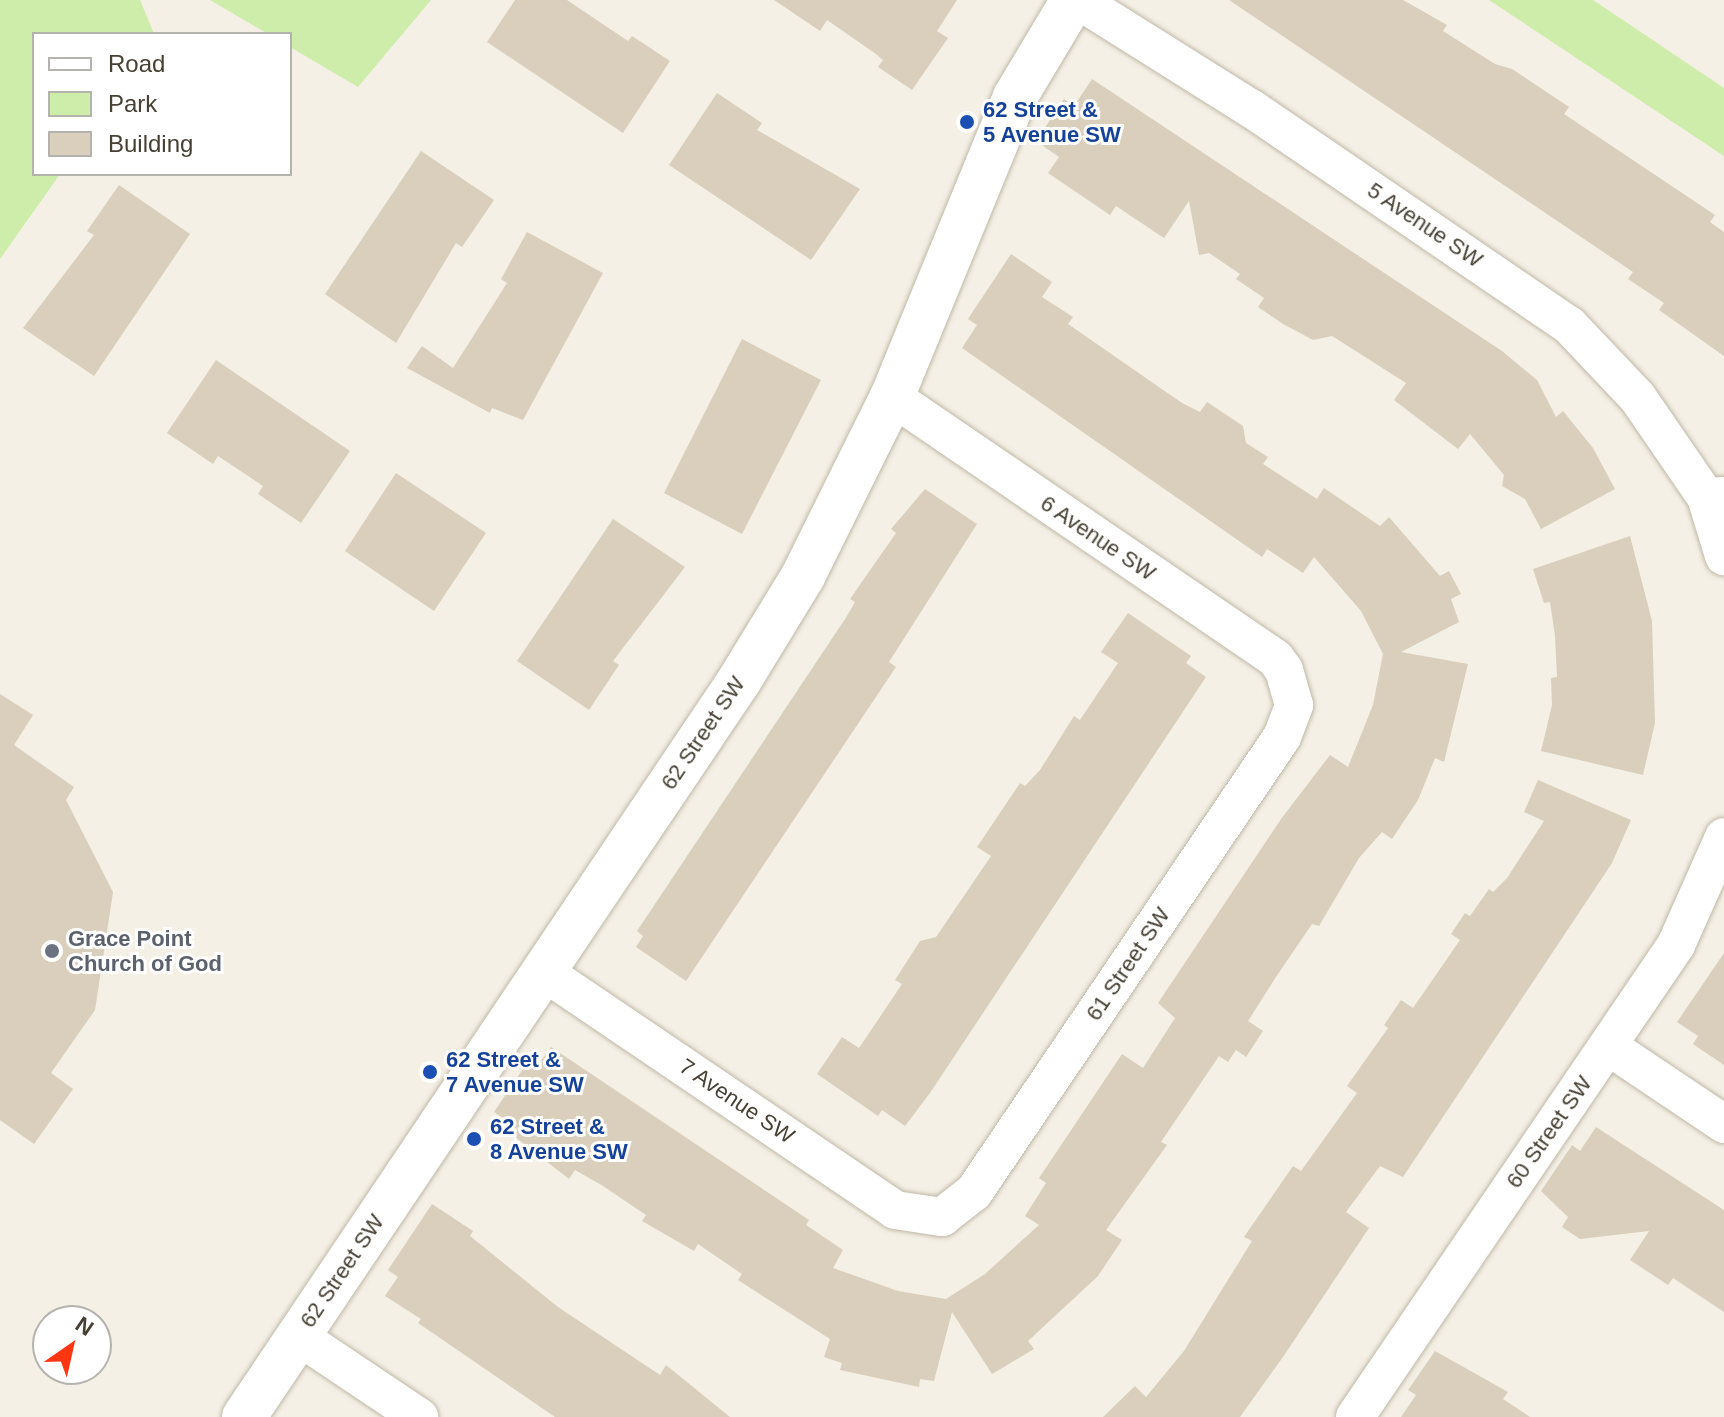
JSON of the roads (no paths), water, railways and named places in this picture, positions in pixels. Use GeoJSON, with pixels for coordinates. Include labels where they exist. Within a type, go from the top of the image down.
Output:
{"type":"FeatureCollection","features":[{"type":"Feature","properties":{"kind":"street","name":"62 Street SW"},"geometry":{"type":"LineString","coordinates":[[244,1417],[544,972],[787,603],[892,397],[1015,97],[1076,0]]}},
{"type":"Feature","properties":{"kind":"street","name":"5 Avenue SW"},"geometry":{"type":"LineString","coordinates":[[1076,0],[1252,109],[1569,325],[1638,398],[1715,496]]}},
{"type":"Feature","properties":{"kind":"street","name":"6 Avenue SW"},"geometry":{"type":"LineString","coordinates":[[892,397],[1275,658],[1292,689]]}},
{"type":"Feature","properties":{"kind":"street"},"geometry":{"type":"LineString","coordinates":[[1715,496],[1724,556]]}},
{"type":"Feature","properties":{"kind":"street","name":"61 Street SW"},"geometry":{"type":"LineString","coordinates":[[934,1218],[960,1207],[974,1192],[1282,737],[1291,722],[1292,689]]}},
{"type":"Feature","properties":{"kind":"street","name":"60 Street SW"},"geometry":{"type":"LineString","coordinates":[[1355,1417],[1676,945],[1724,837]]}},
{"type":"Feature","properties":{"kind":"street","name":"7 Avenue SW"},"geometry":{"type":"LineString","coordinates":[[544,972],[895,1210],[934,1218]]}},
{"type":"Feature","properties":{"kind":"street"},"geometry":{"type":"LineString","coordinates":[[1608,1046],[1724,1124]]}},
{"type":"Feature","properties":{"kind":"street"},"geometry":{"type":"LineString","coordinates":[[298,1336],[419,1417]]}},
{"type":"Feature","properties":{"kind":"place","name":"62 Street & 5 Avenue SW"},"geometry":{"type":"Point","coordinates":[967,122]}},
{"type":"Feature","properties":{"kind":"place","name":"Grace Point Church of God"},"geometry":{"type":"Point","coordinates":[52,951]}},
{"type":"Feature","properties":{"kind":"place","name":"62 Street & 7 Avenue SW"},"geometry":{"type":"Point","coordinates":[430,1072]}},
{"type":"Feature","properties":{"kind":"place","name":"62 Street & 8 Avenue SW"},"geometry":{"type":"Point","coordinates":[474,1139]}}]}
